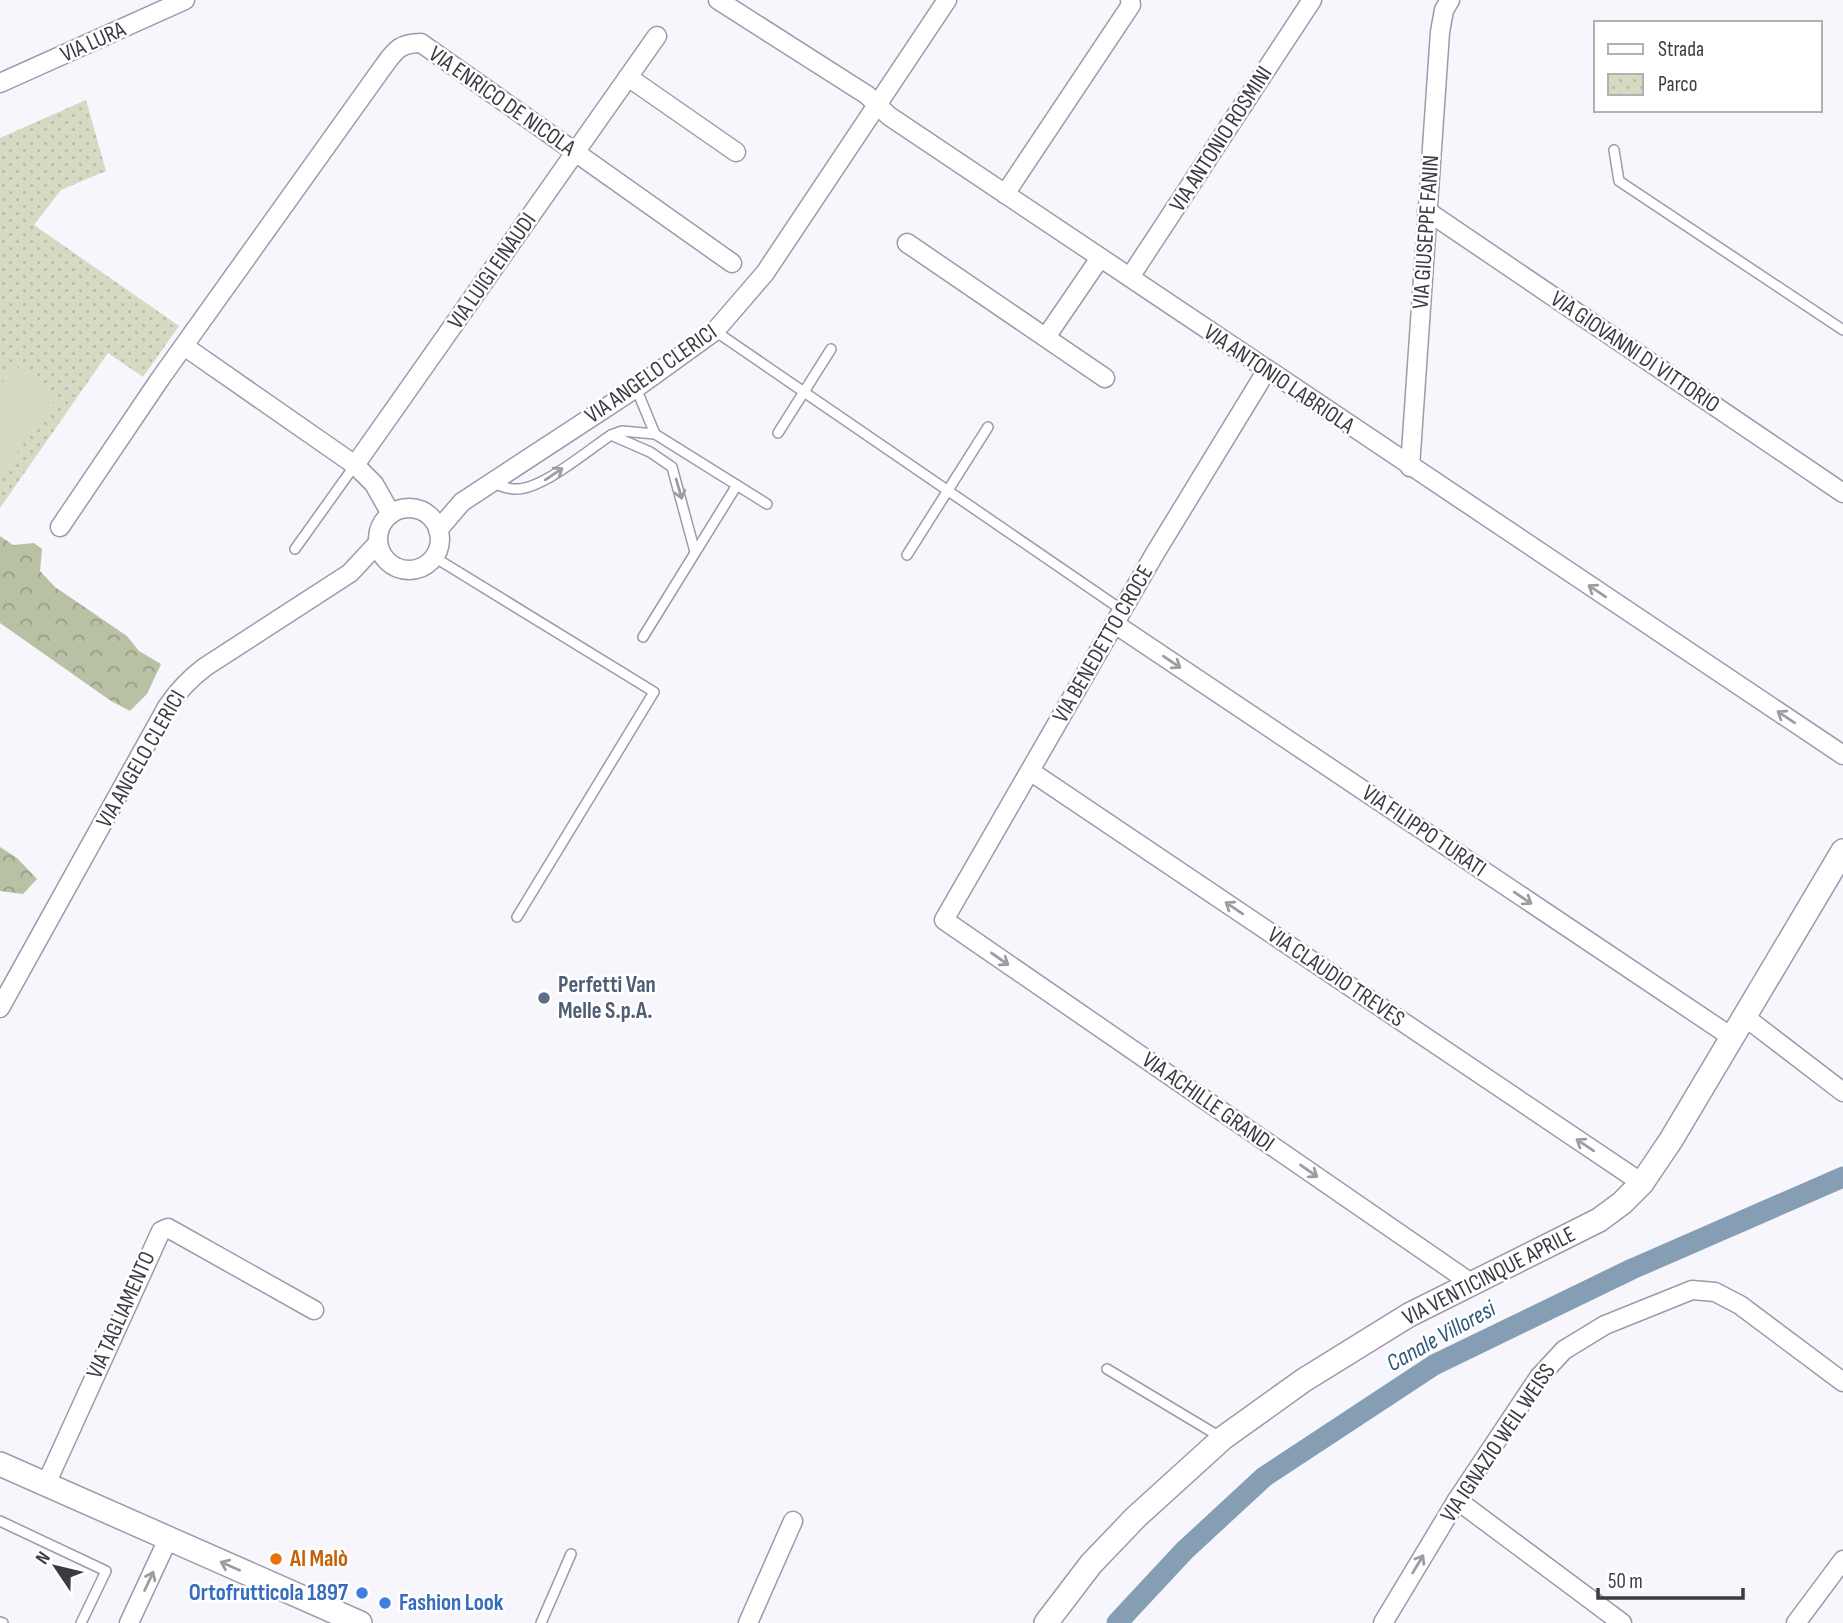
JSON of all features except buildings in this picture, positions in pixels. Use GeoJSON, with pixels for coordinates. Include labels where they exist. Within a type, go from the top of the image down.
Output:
{"type":"FeatureCollection","features":[{"type":"Feature","properties":{"kind":"street","name":"VIA LURA"},"geometry":{"type":"LineString","coordinates":[[0,83],[185,0]]}},
{"type":"Feature","properties":{"kind":"street","name":"VIA ANTONIO LABRIOLA"},"geometry":{"type":"LineString","coordinates":[[718,0],[867,95],[877,106],[1005,194],[1843,755]]}},
{"type":"Feature","properties":{"kind":"street","name":"VIA ANGELO CLERICI"},"geometry":{"type":"LineString","coordinates":[[438,530],[462,502],[636,388],[715,331],[765,273],[947,0]]}},
{"type":"Feature","properties":{"kind":"street"},"geometry":{"type":"LineString","coordinates":[[1005,194],[1131,5],[1130,0]]}},
{"type":"Feature","properties":{"kind":"street","name":"VIA ANTONIO ROSMINI"},"geometry":{"type":"LineString","coordinates":[[1130,278],[1312,0]]}},
{"type":"Feature","properties":{"kind":"street","name":"VIA GIUSEPPE FANIN"},"geometry":{"type":"LineString","coordinates":[[1410,467],[1440,32],[1444,10],[1450,0]]}},
{"type":"Feature","properties":{"kind":"street","name":"VIA LUIGI EINAUDI"},"geometry":{"type":"LineString","coordinates":[[355,465],[657,36]]}},
{"type":"Feature","properties":{"kind":"street","name":"VIA ENRICO DE NICOLA"},"geometry":{"type":"LineString","coordinates":[[60,527],[184,346],[383,67],[396,50],[407,43],[421,43],[732,262]]}},
{"type":"Feature","properties":{"kind":"street"},"geometry":{"type":"LineString","coordinates":[[628,77],[736,152]]}},
{"type":"Feature","properties":{"kind":"street","name":"VIA GIOVANNI DI VITTORIO"},"geometry":{"type":"LineString","coordinates":[[1427,211],[1843,493]]}},
{"type":"Feature","properties":{"kind":"street"},"geometry":{"type":"LineString","coordinates":[[907,243],[1105,378]]}},
{"type":"Feature","properties":{"kind":"street"},"geometry":{"type":"LineString","coordinates":[[1046,337],[1100,258]]}},
{"type":"Feature","properties":{"kind":"street"},"geometry":{"type":"LineString","coordinates":[[184,346],[355,465],[374,484],[391,514]]}},
{"type":"Feature","properties":{"kind":"street","name":"VIA BENEDETTO CROCE"},"geometry":{"type":"LineString","coordinates":[[944,920],[1119,617],[1267,370]]}},
{"type":"Feature","properties":{"kind":"street","name":"VIA ANGELO CLERICI"},"geometry":{"type":"LineString","coordinates":[[424,512],[462,502]]}},
{"type":"Feature","properties":{"kind":"street"},"geometry":{"type":"LineString","coordinates":[[408,508],[424,512],[438,530],[440,540],[434,557],[418,569],[398,568],[389,563],[378,542],[381,526],[391,514],[408,508]]}},
{"type":"Feature","properties":{"kind":"street","name":"VIA ANGELO CLERICI"},"geometry":{"type":"LineString","coordinates":[[0,1008],[177,692],[205,667],[350,573],[378,542]]}},
{"type":"Feature","properties":{"kind":"street","name":"VIA ANGELO CLERICI"},"geometry":{"type":"LineString","coordinates":[[350,573],[389,563]]}},
{"type":"Feature","properties":{"kind":"street","name":"VIA FILIPPO TURATI"},"geometry":{"type":"LineString","coordinates":[[1119,617],[1733,1038]]}},
{"type":"Feature","properties":{"kind":"street","name":"VIA CLAUDIO TREVES"},"geometry":{"type":"LineString","coordinates":[[1030,771],[1642,1183]]}},
{"type":"Feature","properties":{"kind":"street","name":"VIA VENTICINQUE APRILE"},"geometry":{"type":"LineString","coordinates":[[1046,1623],[1091,1564],[1136,1517],[1223,1438],[1304,1380],[1409,1315],[1599,1220],[1622,1203],[1642,1183],[1671,1140],[1843,850]]}},
{"type":"Feature","properties":{"kind":"street","name":"VIA ACHILLE GRANDI"},"geometry":{"type":"LineString","coordinates":[[944,920],[1471,1283]]}},
{"type":"Feature","properties":{"kind":"street"},"geometry":{"type":"LineString","coordinates":[[1745,1017],[1843,1092]]}},
{"type":"Feature","properties":{"kind":"street","name":"VIA TAGLIAMENTO"},"geometry":{"type":"LineString","coordinates":[[47,1484],[160,1231],[168,1228],[314,1310]]}},
{"type":"Feature","properties":{"kind":"street","name":"VIA IGNAZIO WEIL WEISS"},"geometry":{"type":"LineString","coordinates":[[1383,1623],[1457,1500],[1539,1377],[1564,1350],[1605,1325],[1692,1290],[1706,1290],[1724,1295],[1843,1382]]}},
{"type":"Feature","properties":{"kind":"street"},"geometry":{"type":"LineString","coordinates":[[0,1464],[356,1622]]}},
{"type":"Feature","properties":{"kind":"street"},"geometry":{"type":"LineString","coordinates":[[1457,1500],[1622,1623]]}},
{"type":"Feature","properties":{"kind":"street"},"geometry":{"type":"LineString","coordinates":[[748,1623],[793,1521]]}},
{"type":"Feature","properties":{"kind":"street"},"geometry":{"type":"LineString","coordinates":[[129,1623],[168,1539]]}},
{"type":"Feature","properties":{"kind":"street"},"geometry":{"type":"LineString","coordinates":[[1796,1623],[1843,1560]]}},
{"type":"Feature","properties":{"kind":"lane"},"geometry":{"type":"LineString","coordinates":[[1614,150],[1619,181],[1843,330]]}},
{"type":"Feature","properties":{"kind":"lane"},"geometry":{"type":"LineString","coordinates":[[715,331],[948,491],[1119,617]]}},
{"type":"Feature","properties":{"kind":"lane"},"geometry":{"type":"LineString","coordinates":[[778,433],[831,349]]}},
{"type":"Feature","properties":{"kind":"lane"},"geometry":{"type":"LineString","coordinates":[[636,388],[655,434]]}},
{"type":"Feature","properties":{"kind":"lane"},"geometry":{"type":"LineString","coordinates":[[908,555],[988,427]]}},
{"type":"Feature","properties":{"kind":"lane"},"geometry":{"type":"LineString","coordinates":[[490,482],[513,489],[543,481],[611,435],[622,431],[655,434],[767,504]]}},
{"type":"Feature","properties":{"kind":"lane"},"geometry":{"type":"LineString","coordinates":[[611,435],[650,452],[672,467],[695,552]]}},
{"type":"Feature","properties":{"kind":"lane"},"geometry":{"type":"LineString","coordinates":[[295,549],[355,465]]}},
{"type":"Feature","properties":{"kind":"lane"},"geometry":{"type":"LineString","coordinates":[[643,637],[737,485]]}},
{"type":"Feature","properties":{"kind":"lane"},"geometry":{"type":"LineString","coordinates":[[434,557],[654,692],[517,917]]}},
{"type":"Feature","properties":{"kind":"lane"},"geometry":{"type":"LineString","coordinates":[[1107,1369],[1223,1438]]}},
{"type":"Feature","properties":{"kind":"lane"},"geometry":{"type":"LineString","coordinates":[[0,1521],[106,1571],[82,1623]]}},
{"type":"Feature","properties":{"kind":"lane"},"geometry":{"type":"LineString","coordinates":[[541,1623],[571,1554]]}},
{"type":"Feature","properties":{"kind":"green space"},"geometry":{"type":"Polygon","coordinates":[[[86,100],[106,171],[61,190],[34,225],[179,326],[143,377],[108,353],[0,508],[0,138],[86,100]]]}},
{"type":"Feature","properties":{"kind":"green space"},"geometry":{"type":"Polygon","coordinates":[[[15,365],[58,396],[0,477],[0,386],[15,365]]]}},
{"type":"Feature","properties":{"kind":"green space"},"geometry":{"type":"Polygon","coordinates":[[[0,536],[13,545],[34,543],[42,549],[40,571],[55,587],[127,636],[139,651],[161,664],[147,694],[130,711],[111,701],[0,623],[0,536]]]}},
{"type":"Feature","properties":{"kind":"green space"},"geometry":{"type":"Polygon","coordinates":[[[0,847],[17,858],[37,879],[23,894],[0,891],[0,847]]]}},
{"type":"Feature","properties":{"kind":"waterway","name":"Canale Villoresi"},"geometry":{"type":"LineString","coordinates":[[1117,1623],[1184,1551],[1264,1477],[1434,1365],[1632,1269],[1843,1177]]}},
{"type":"Feature","properties":{"kind":"place","name":"Perfetti Van Melle S.p.A."},"geometry":{"type":"Point","coordinates":[544,998]}},
{"type":"Feature","properties":{"kind":"place","name":"Al Malò"},"geometry":{"type":"Point","coordinates":[276,1559]}},
{"type":"Feature","properties":{"kind":"place","name":"Ortofrutticola 1897"},"geometry":{"type":"Point","coordinates":[362,1593]}},
{"type":"Feature","properties":{"kind":"place","name":"Fashion Look"},"geometry":{"type":"Point","coordinates":[385,1603]}}]}
